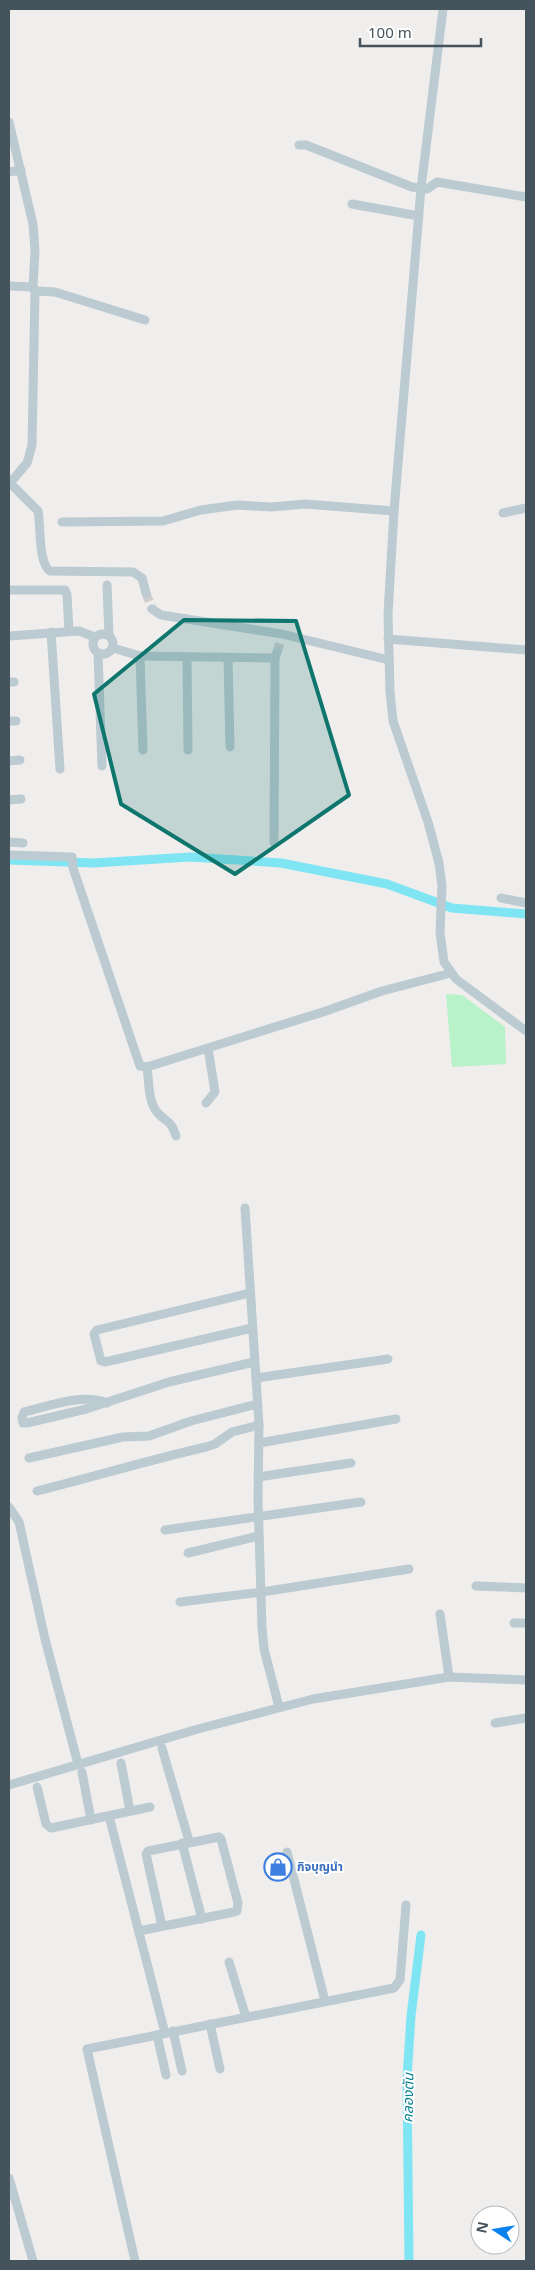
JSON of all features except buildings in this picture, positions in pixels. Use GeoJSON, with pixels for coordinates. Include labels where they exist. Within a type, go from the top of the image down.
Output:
{"type":"FeatureCollection","features":[{"type":"Feature","properties":{"kind":"street"},"geometry":{"type":"LineString","coordinates":[[443,9],[419,216],[390,567],[395,640],[389,660],[393,721],[430,830],[439,863],[444,962],[450,973],[470,990],[526,1031]]}},
{"type":"Feature","properties":{"kind":"street"},"geometry":{"type":"LineString","coordinates":[[9,122],[33,224],[35,251],[32,445],[27,463],[9,482],[38,511],[44,564],[50,571],[133,572],[142,578],[146,593]]}},
{"type":"Feature","properties":{"kind":"street"},"geometry":{"type":"LineString","coordinates":[[299,145],[306,146],[388,179],[423,185],[437,182],[526,197]]}},
{"type":"Feature","properties":{"kind":"street"},"geometry":{"type":"LineString","coordinates":[[9,172],[21,170]]}},
{"type":"Feature","properties":{"kind":"street"},"geometry":{"type":"LineString","coordinates":[[352,204],[419,216]]}},
{"type":"Feature","properties":{"kind":"street"},"geometry":{"type":"LineString","coordinates":[[9,286],[55,292],[144,320]]}},
{"type":"Feature","properties":{"kind":"street"},"geometry":{"type":"LineString","coordinates":[[62,522],[163,521],[201,510],[237,505],[271,507],[305,504],[394,511]]}},
{"type":"Feature","properties":{"kind":"street"},"geometry":{"type":"LineString","coordinates":[[503,512],[526,508]]}},
{"type":"Feature","properties":{"kind":"street"},"geometry":{"type":"LineString","coordinates":[[98,653],[104,654],[113,648],[113,642],[109,635],[107,585]]}},
{"type":"Feature","properties":{"kind":"street"},"geometry":{"type":"LineString","coordinates":[[9,590],[65,590],[67,595],[69,631]]}},
{"type":"Feature","properties":{"kind":"street"},"geometry":{"type":"LineString","coordinates":[[152,609],[161,615],[282,637],[389,660]]}},
{"type":"Feature","properties":{"kind":"street"},"geometry":{"type":"LineString","coordinates":[[9,635],[79,631],[95,637]]}},
{"type":"Feature","properties":{"kind":"street"},"geometry":{"type":"LineString","coordinates":[[51,632],[60,769]]}},
{"type":"Feature","properties":{"kind":"street"},"geometry":{"type":"LineString","coordinates":[[102,766],[98,653],[93,643],[95,637],[100,634],[109,635]]}},
{"type":"Feature","properties":{"kind":"street"},"geometry":{"type":"LineString","coordinates":[[395,640],[526,650]]}},
{"type":"Feature","properties":{"kind":"street"},"geometry":{"type":"LineString","coordinates":[[113,648],[140,656],[228,658],[276,655],[274,842]]}},
{"type":"Feature","properties":{"kind":"street"},"geometry":{"type":"LineString","coordinates":[[140,656],[143,750]]}},
{"type":"Feature","properties":{"kind":"street"},"geometry":{"type":"LineString","coordinates":[[188,658],[188,750]]}},
{"type":"Feature","properties":{"kind":"street"},"geometry":{"type":"LineString","coordinates":[[228,658],[230,747]]}},
{"type":"Feature","properties":{"kind":"street"},"geometry":{"type":"LineString","coordinates":[[9,761],[20,760]]}},
{"type":"Feature","properties":{"kind":"street"},"geometry":{"type":"LineString","coordinates":[[9,800],[21,799]]}},
{"type":"Feature","properties":{"kind":"street"},"geometry":{"type":"LineString","coordinates":[[9,842],[23,843]]}},
{"type":"Feature","properties":{"kind":"street"},"geometry":{"type":"LineString","coordinates":[[9,856],[72,857],[140,1066],[147,1067],[319,1014],[382,991],[450,973]]}},
{"type":"Feature","properties":{"kind":"street"},"geometry":{"type":"LineString","coordinates":[[501,898],[526,903]]}},
{"type":"Feature","properties":{"kind":"street"},"geometry":{"type":"LineString","coordinates":[[206,1103],[215,1092],[208,1048]]}},
{"type":"Feature","properties":{"kind":"street"},"geometry":{"type":"LineString","coordinates":[[147,1067],[153,1106],[157,1113],[173,1124],[176,1136]]}},
{"type":"Feature","properties":{"kind":"street"},"geometry":{"type":"LineString","coordinates":[[245,1208],[259,1425],[258,1517],[263,1642],[280,1707]]}},
{"type":"Feature","properties":{"kind":"street"},"geometry":{"type":"LineString","coordinates":[[250,1293],[134,1319],[97,1330],[94,1334],[102,1362],[105,1362],[252,1328]]}},
{"type":"Feature","properties":{"kind":"street"},"geometry":{"type":"LineString","coordinates":[[256,1378],[388,1359]]}},
{"type":"Feature","properties":{"kind":"street"},"geometry":{"type":"LineString","coordinates":[[106,1403],[93,1399],[82,1400],[30,1411],[22,1414],[22,1421],[27,1423],[106,1403],[169,1382],[254,1362]]}},
{"type":"Feature","properties":{"kind":"street"},"geometry":{"type":"LineString","coordinates":[[29,1458],[123,1437],[149,1436],[191,1421],[257,1404]]}},
{"type":"Feature","properties":{"kind":"street"},"geometry":{"type":"LineString","coordinates":[[259,1444],[396,1419]]}},
{"type":"Feature","properties":{"kind":"street"},"geometry":{"type":"LineString","coordinates":[[36,1491],[100,1475],[143,1461],[206,1447],[215,1444],[232,1432],[259,1425]]}},
{"type":"Feature","properties":{"kind":"street"},"geometry":{"type":"LineString","coordinates":[[258,1477],[351,1463]]}},
{"type":"Feature","properties":{"kind":"street"},"geometry":{"type":"LineString","coordinates":[[165,1530],[361,1502]]}},
{"type":"Feature","properties":{"kind":"street"},"geometry":{"type":"LineString","coordinates":[[9,1507],[19,1522],[43,1631],[80,1768],[91,1820]]}},
{"type":"Feature","properties":{"kind":"street"},"geometry":{"type":"LineString","coordinates":[[188,1553],[259,1536]]}},
{"type":"Feature","properties":{"kind":"street"},"geometry":{"type":"LineString","coordinates":[[180,1602],[262,1592],[409,1569]]}},
{"type":"Feature","properties":{"kind":"street"},"geometry":{"type":"LineString","coordinates":[[476,1586],[526,1588]]}},
{"type":"Feature","properties":{"kind":"street"},"geometry":{"type":"LineString","coordinates":[[440,1614],[445,1678]]}},
{"type":"Feature","properties":{"kind":"street"},"geometry":{"type":"LineString","coordinates":[[514,1623],[526,1623]]}},
{"type":"Feature","properties":{"kind":"street"},"geometry":{"type":"LineString","coordinates":[[9,1785],[80,1768],[280,1707],[445,1678],[526,1680]]}},
{"type":"Feature","properties":{"kind":"street"},"geometry":{"type":"LineString","coordinates":[[495,1723],[526,1718]]}},
{"type":"Feature","properties":{"kind":"street"},"geometry":{"type":"LineString","coordinates":[[162,1748],[186,1842],[202,1918]]}},
{"type":"Feature","properties":{"kind":"street"},"geometry":{"type":"LineString","coordinates":[[121,1763],[130,1811]]}},
{"type":"Feature","properties":{"kind":"street"},"geometry":{"type":"LineString","coordinates":[[37,1786],[48,1827],[150,1807]]}},
{"type":"Feature","properties":{"kind":"street"},"geometry":{"type":"LineString","coordinates":[[110,1816],[165,2033],[182,2071]]}},
{"type":"Feature","properties":{"kind":"street"},"geometry":{"type":"LineString","coordinates":[[139,1931],[236,1911],[238,1903],[221,1839],[216,1836],[148,1851],[146,1854],[162,1926]]}},
{"type":"Feature","properties":{"kind":"street"},"geometry":{"type":"LineString","coordinates":[[287,1852],[325,2001]]}},
{"type":"Feature","properties":{"kind":"street"},"geometry":{"type":"LineString","coordinates":[[135,2261],[88,2049],[394,1988],[400,1980],[406,1905]]}},
{"type":"Feature","properties":{"kind":"street"},"geometry":{"type":"LineString","coordinates":[[229,1962],[246,2017]]}},
{"type":"Feature","properties":{"kind":"street"},"geometry":{"type":"LineString","coordinates":[[210,2024],[220,2069]]}},
{"type":"Feature","properties":{"kind":"street"},"geometry":{"type":"LineString","coordinates":[[165,2033],[166,2075]]}},
{"type":"Feature","properties":{"kind":"street"},"geometry":{"type":"LineString","coordinates":[[9,2178],[33,2261]]}},
{"type":"Feature","properties":{"kind":"highlighted area"},"geometry":{"type":"Polygon","coordinates":[[[184,620],[296,621],[349,795],[235,874],[121,804],[94,694],[184,620]]]}},
{"type":"Feature","properties":{"kind":"green space"},"geometry":{"type":"Polygon","coordinates":[[[446,994],[462,995],[505,1027],[506,1064],[452,1067],[446,994]]]}},
{"type":"Feature","properties":{"kind":"waterway"},"geometry":{"type":"LineString","coordinates":[[9,860],[94,863],[190,857],[281,863],[387,884],[452,908],[526,914]]}},
{"type":"Feature","properties":{"kind":"waterway","name":"คลองตัน"},"geometry":{"type":"LineString","coordinates":[[409,2261],[407,2079],[411,2016],[421,1935]]}},
{"type":"Feature","properties":{"kind":"tunnel"},"geometry":{"type":"LineString","coordinates":[[146,593],[152,609]]}},
{"type":"Feature","properties":{"kind":"tunnel"},"geometry":{"type":"LineString","coordinates":[[277,652],[281,639]]}},
{"type":"Feature","properties":{"kind":"place","name":"กิจบุญนำ"},"geometry":{"type":"Point","coordinates":[278,1867]}}]}
